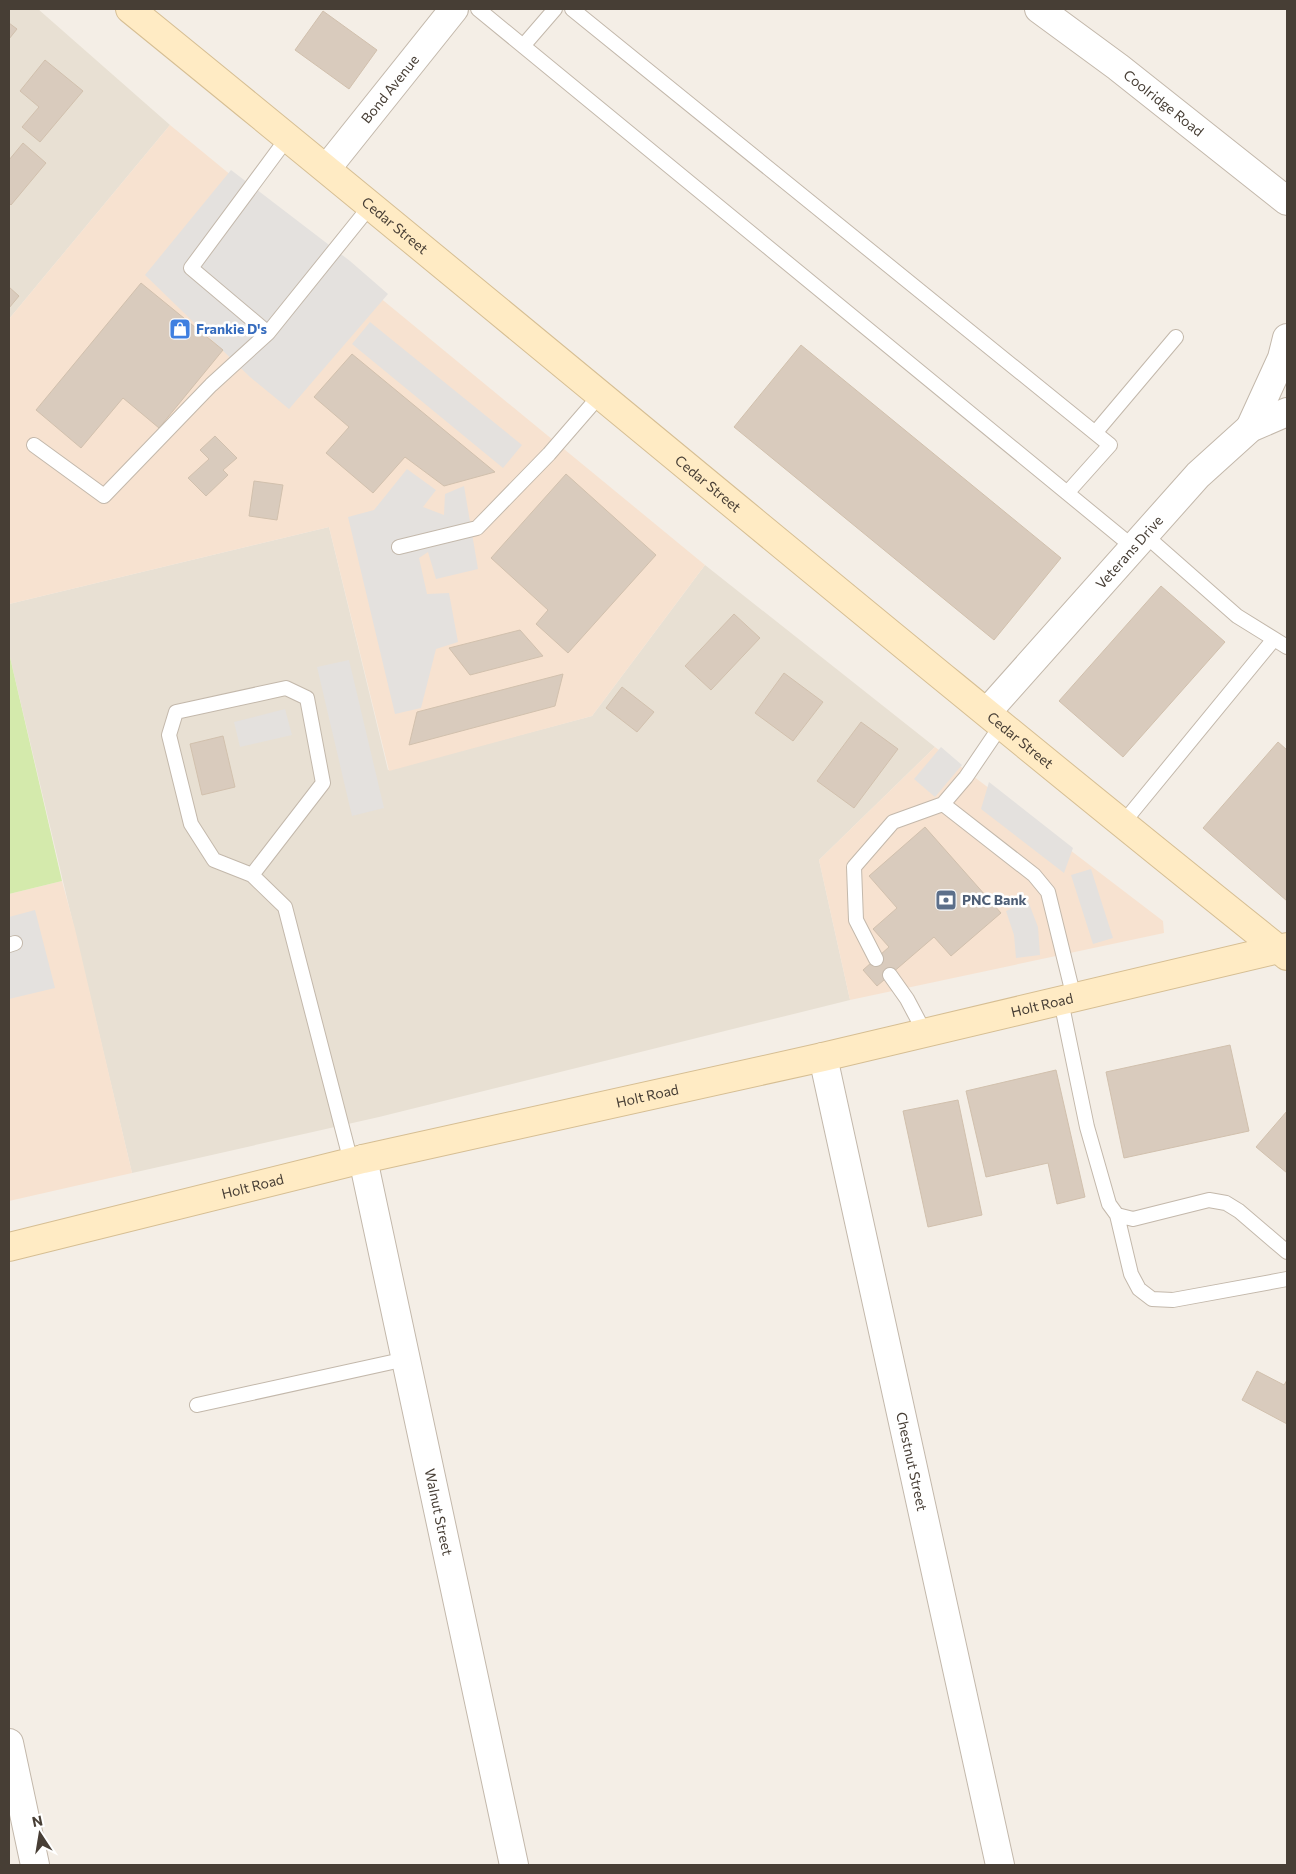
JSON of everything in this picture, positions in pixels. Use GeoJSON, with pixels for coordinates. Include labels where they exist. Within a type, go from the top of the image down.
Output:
{"type":"FeatureCollection","features":[{"type":"Feature","properties":{"kind":"main road","name":"Cedar Street"},"geometry":{"type":"LineString","coordinates":[[130,9],[327,168],[1123,823],[1284,951]]}},
{"type":"Feature","properties":{"kind":"main road","name":"Holt Road"},"geometry":{"type":"LineString","coordinates":[[9,1247],[357,1161],[823,1057],[1067,999],[1284,951]]}},
{"type":"Feature","properties":{"kind":"street","name":"Bond Avenue"},"geometry":{"type":"LineString","coordinates":[[327,168],[454,9]]}},
{"type":"Feature","properties":{"kind":"street","name":"Coolridge Road"},"geometry":{"type":"LineString","coordinates":[[1040,9],[1118,67],[1287,200]]}},
{"type":"Feature","properties":{"kind":"street"},"geometry":{"type":"LineString","coordinates":[[1250,428],[1282,358],[1287,338]]}},
{"type":"Feature","properties":{"kind":"street","name":"Veterans Drive"},"geometry":{"type":"LineString","coordinates":[[995,718],[1139,541],[1198,475],[1250,428],[1287,412]]}},
{"type":"Feature","properties":{"kind":"street","name":"Chestnut Street"},"geometry":{"type":"LineString","coordinates":[[823,1057],[1000,1865]]}},
{"type":"Feature","properties":{"kind":"street","name":"Walnut Street"},"geometry":{"type":"LineString","coordinates":[[357,1161],[406,1359],[514,1865]]}},
{"type":"Feature","properties":{"kind":"street"},"geometry":{"type":"LineString","coordinates":[[9,1743],[35,1865]]}},
{"type":"Feature","properties":{"kind":"lane"},"geometry":{"type":"LineString","coordinates":[[478,9],[1068,492],[1139,541],[1237,616],[1287,647]]}},
{"type":"Feature","properties":{"kind":"lane"},"geometry":{"type":"LineString","coordinates":[[523,46],[555,9]]}},
{"type":"Feature","properties":{"kind":"lane"},"geometry":{"type":"LineString","coordinates":[[572,9],[1110,445],[1068,492]]}},
{"type":"Feature","properties":{"kind":"lane"},"geometry":{"type":"LineString","coordinates":[[268,333],[191,268],[288,137]]}},
{"type":"Feature","properties":{"kind":"lane"},"geometry":{"type":"LineString","coordinates":[[34,445],[104,496],[211,385],[268,333],[372,205]]}},
{"type":"Feature","properties":{"kind":"lane"},"geometry":{"type":"LineString","coordinates":[[1095,433],[1176,337]]}},
{"type":"Feature","properties":{"kind":"lane"},"geometry":{"type":"LineString","coordinates":[[399,547],[477,528],[549,454],[602,394]]}},
{"type":"Feature","properties":{"kind":"lane"},"geometry":{"type":"LineString","coordinates":[[1123,823],[1274,639]]}},
{"type":"Feature","properties":{"kind":"lane"},"geometry":{"type":"LineString","coordinates":[[252,875],[323,783],[308,698],[286,688],[176,712],[169,735],[191,824],[214,860],[252,875],[285,907],[357,1161]]}},
{"type":"Feature","properties":{"kind":"lane"},"geometry":{"type":"LineString","coordinates":[[876,959],[856,920],[854,867],[893,822],[942,804],[966,777],[995,718]]}},
{"type":"Feature","properties":{"kind":"lane"},"geometry":{"type":"LineString","coordinates":[[942,804],[1034,875],[1048,892],[1088,1127],[1109,1204],[1117,1215],[1131,1274],[1139,1289],[1152,1299],[1174,1300],[1287,1279]]}},
{"type":"Feature","properties":{"kind":"lane"},"geometry":{"type":"LineString","coordinates":[[890,976],[907,999],[924,1032]]}},
{"type":"Feature","properties":{"kind":"lane"},"geometry":{"type":"LineString","coordinates":[[1117,1215],[1132,1219],[1209,1200],[1226,1203],[1239,1211],[1287,1252]]}},
{"type":"Feature","properties":{"kind":"lane"},"geometry":{"type":"LineString","coordinates":[[197,1405],[406,1359]]}},
{"type":"Feature","properties":{"kind":"shaded area"},"geometry":{"type":"Polygon","coordinates":[[[9,9],[38,9],[170,125],[9,319],[9,9]]]}},
{"type":"Feature","properties":{"kind":"shaded area"},"geometry":{"type":"Polygon","coordinates":[[[170,125],[705,565],[592,716],[389,771],[329,527],[9,604],[9,319],[170,125]]]}},
{"type":"Feature","properties":{"kind":"shaded area"},"geometry":{"type":"Polygon","coordinates":[[[231,170],[350,261],[388,294],[289,409],[250,377],[145,275],[231,170]]]}},
{"type":"Feature","properties":{"kind":"shaded area"},"geometry":{"type":"Polygon","coordinates":[[[370,322],[522,445],[503,468],[352,344],[370,322]]]}},
{"type":"Feature","properties":{"kind":"shaded area"},"geometry":{"type":"Polygon","coordinates":[[[407,469],[436,490],[423,507],[444,515],[445,494],[464,486],[478,569],[436,579],[428,552],[419,558],[427,594],[449,593],[458,642],[436,649],[421,708],[395,714],[348,517],[374,510],[407,469]]]}},
{"type":"Feature","properties":{"kind":"shaded area"},"geometry":{"type":"Polygon","coordinates":[[[329,527],[388,770],[592,716],[705,565],[935,747],[819,860],[850,1000],[379,1117],[132,1173],[9,653],[9,604],[329,527]]]}},
{"type":"Feature","properties":{"kind":"shaded area"},"geometry":{"type":"Polygon","coordinates":[[[349,660],[384,808],[352,816],[317,667],[349,660]]]}},
{"type":"Feature","properties":{"kind":"shaded area"},"geometry":{"type":"Polygon","coordinates":[[[285,709],[292,735],[240,747],[234,722],[285,709]]]}},
{"type":"Feature","properties":{"kind":"shaded area"},"geometry":{"type":"Polygon","coordinates":[[[935,747],[1163,921],[1164,933],[850,1000],[819,860],[935,747]]]}},
{"type":"Feature","properties":{"kind":"shaded area"},"geometry":{"type":"Polygon","coordinates":[[[941,747],[962,765],[935,797],[914,779],[941,747]]]}},
{"type":"Feature","properties":{"kind":"shaded area"},"geometry":{"type":"Polygon","coordinates":[[[989,782],[1073,848],[1064,873],[981,809],[989,782]]]}},
{"type":"Feature","properties":{"kind":"shaded area"},"geometry":{"type":"Polygon","coordinates":[[[1091,869],[1113,938],[1093,944],[1071,875],[1091,869]]]}},
{"type":"Feature","properties":{"kind":"shaded area"},"geometry":{"type":"Polygon","coordinates":[[[62,881],[132,1173],[9,1201],[9,894],[62,881]]]}},
{"type":"Feature","properties":{"kind":"shaded area"},"geometry":{"type":"Polygon","coordinates":[[[1028,901],[1038,927],[1040,955],[1016,958],[1014,935],[1006,911],[1028,901]]]}},
{"type":"Feature","properties":{"kind":"shaded area"},"geometry":{"type":"Polygon","coordinates":[[[35,910],[55,988],[9,999],[9,917],[35,910]]]}},
{"type":"Feature","properties":{"kind":"green space"},"geometry":{"type":"Polygon","coordinates":[[[9,653],[62,881],[9,894],[9,653]]]}},
{"type":"Feature","properties":{"kind":"building"},"geometry":{"type":"Polygon","coordinates":[[[323,11],[377,50],[349,89],[295,50],[323,11]]]}},
{"type":"Feature","properties":{"kind":"building"},"geometry":{"type":"Polygon","coordinates":[[[9,23],[17,29],[9,39],[9,23]]]}},
{"type":"Feature","properties":{"kind":"building"},"geometry":{"type":"Polygon","coordinates":[[[45,60],[83,91],[40,142],[22,127],[39,107],[20,91],[45,60]]]}},
{"type":"Feature","properties":{"kind":"building"},"geometry":{"type":"Polygon","coordinates":[[[23,143],[46,163],[11,205],[9,203],[9,160],[23,143]]]}},
{"type":"Feature","properties":{"kind":"building"},"geometry":{"type":"Polygon","coordinates":[[[141,283],[223,350],[159,428],[123,398],[81,448],[36,410],[141,283]]]}},
{"type":"Feature","properties":{"kind":"building"},"geometry":{"type":"Polygon","coordinates":[[[9,287],[19,296],[9,308],[9,287]]]}},
{"type":"Feature","properties":{"kind":"building"},"geometry":{"type":"Polygon","coordinates":[[[801,345],[1061,558],[994,640],[734,427],[801,345]]]}},
{"type":"Feature","properties":{"kind":"building"},"geometry":{"type":"Polygon","coordinates":[[[352,354],[495,472],[444,486],[405,457],[373,493],[326,453],[349,427],[314,397],[352,354]]]}},
{"type":"Feature","properties":{"kind":"building"},"geometry":{"type":"Polygon","coordinates":[[[215,436],[237,458],[223,470],[228,475],[206,496],[188,478],[209,459],[200,450],[215,436]]]}},
{"type":"Feature","properties":{"kind":"building"},"geometry":{"type":"Polygon","coordinates":[[[566,474],[656,555],[568,653],[536,624],[548,610],[491,558],[566,474]]]}},
{"type":"Feature","properties":{"kind":"building"},"geometry":{"type":"Polygon","coordinates":[[[254,481],[283,485],[277,520],[249,516],[254,481]]]}},
{"type":"Feature","properties":{"kind":"building"},"geometry":{"type":"Polygon","coordinates":[[[1161,586],[1225,642],[1123,757],[1059,701],[1161,586]]]}},
{"type":"Feature","properties":{"kind":"building"},"geometry":{"type":"Polygon","coordinates":[[[734,614],[760,638],[711,690],[685,666],[734,614]]]}},
{"type":"Feature","properties":{"kind":"building"},"geometry":{"type":"Polygon","coordinates":[[[520,630],[543,656],[470,675],[449,648],[520,630]]]}},
{"type":"Feature","properties":{"kind":"building"},"geometry":{"type":"Polygon","coordinates":[[[784,673],[823,702],[793,741],[755,713],[784,673]]]}},
{"type":"Feature","properties":{"kind":"building"},"geometry":{"type":"Polygon","coordinates":[[[563,674],[555,706],[409,745],[417,712],[563,674]]]}},
{"type":"Feature","properties":{"kind":"building"},"geometry":{"type":"Polygon","coordinates":[[[622,687],[654,712],[637,732],[606,708],[622,687]]]}},
{"type":"Feature","properties":{"kind":"building"},"geometry":{"type":"Polygon","coordinates":[[[861,722],[898,749],[854,808],[817,781],[861,722]]]}},
{"type":"Feature","properties":{"kind":"building"},"geometry":{"type":"Polygon","coordinates":[[[223,736],[235,787],[202,795],[190,744],[223,736]]]}},
{"type":"Feature","properties":{"kind":"building"},"geometry":{"type":"Polygon","coordinates":[[[1278,742],[1287,750],[1287,901],[1203,828],[1278,742]]]}},
{"type":"Feature","properties":{"kind":"building"},"geometry":{"type":"Polygon","coordinates":[[[925,827],[1001,913],[951,956],[934,937],[877,986],[863,970],[889,947],[873,929],[897,908],[869,876],[925,827]]]}},
{"type":"Feature","properties":{"kind":"building"},"geometry":{"type":"Polygon","coordinates":[[[1230,1045],[1249,1131],[1124,1158],[1106,1072],[1230,1045]]]}},
{"type":"Feature","properties":{"kind":"building"},"geometry":{"type":"Polygon","coordinates":[[[1056,1070],[1085,1197],[1057,1204],[1048,1163],[986,1177],[966,1091],[1056,1070]]]}},
{"type":"Feature","properties":{"kind":"building"},"geometry":{"type":"Polygon","coordinates":[[[958,1100],[982,1215],[928,1227],[903,1111],[958,1100]]]}},
{"type":"Feature","properties":{"kind":"building"},"geometry":{"type":"Polygon","coordinates":[[[1287,1111],[1287,1173],[1256,1147],[1287,1111]]]}},
{"type":"Feature","properties":{"kind":"building"},"geometry":{"type":"Polygon","coordinates":[[[1257,1371],[1284,1385],[1287,1380],[1287,1424],[1242,1400],[1257,1371]]]}},
{"type":"Feature","properties":{"kind":"place","name":"Frankie D's"},"geometry":{"type":"Point","coordinates":[180,329]}},
{"type":"Feature","properties":{"kind":"place","name":"PNC Bank"},"geometry":{"type":"Point","coordinates":[946,900]}}]}
